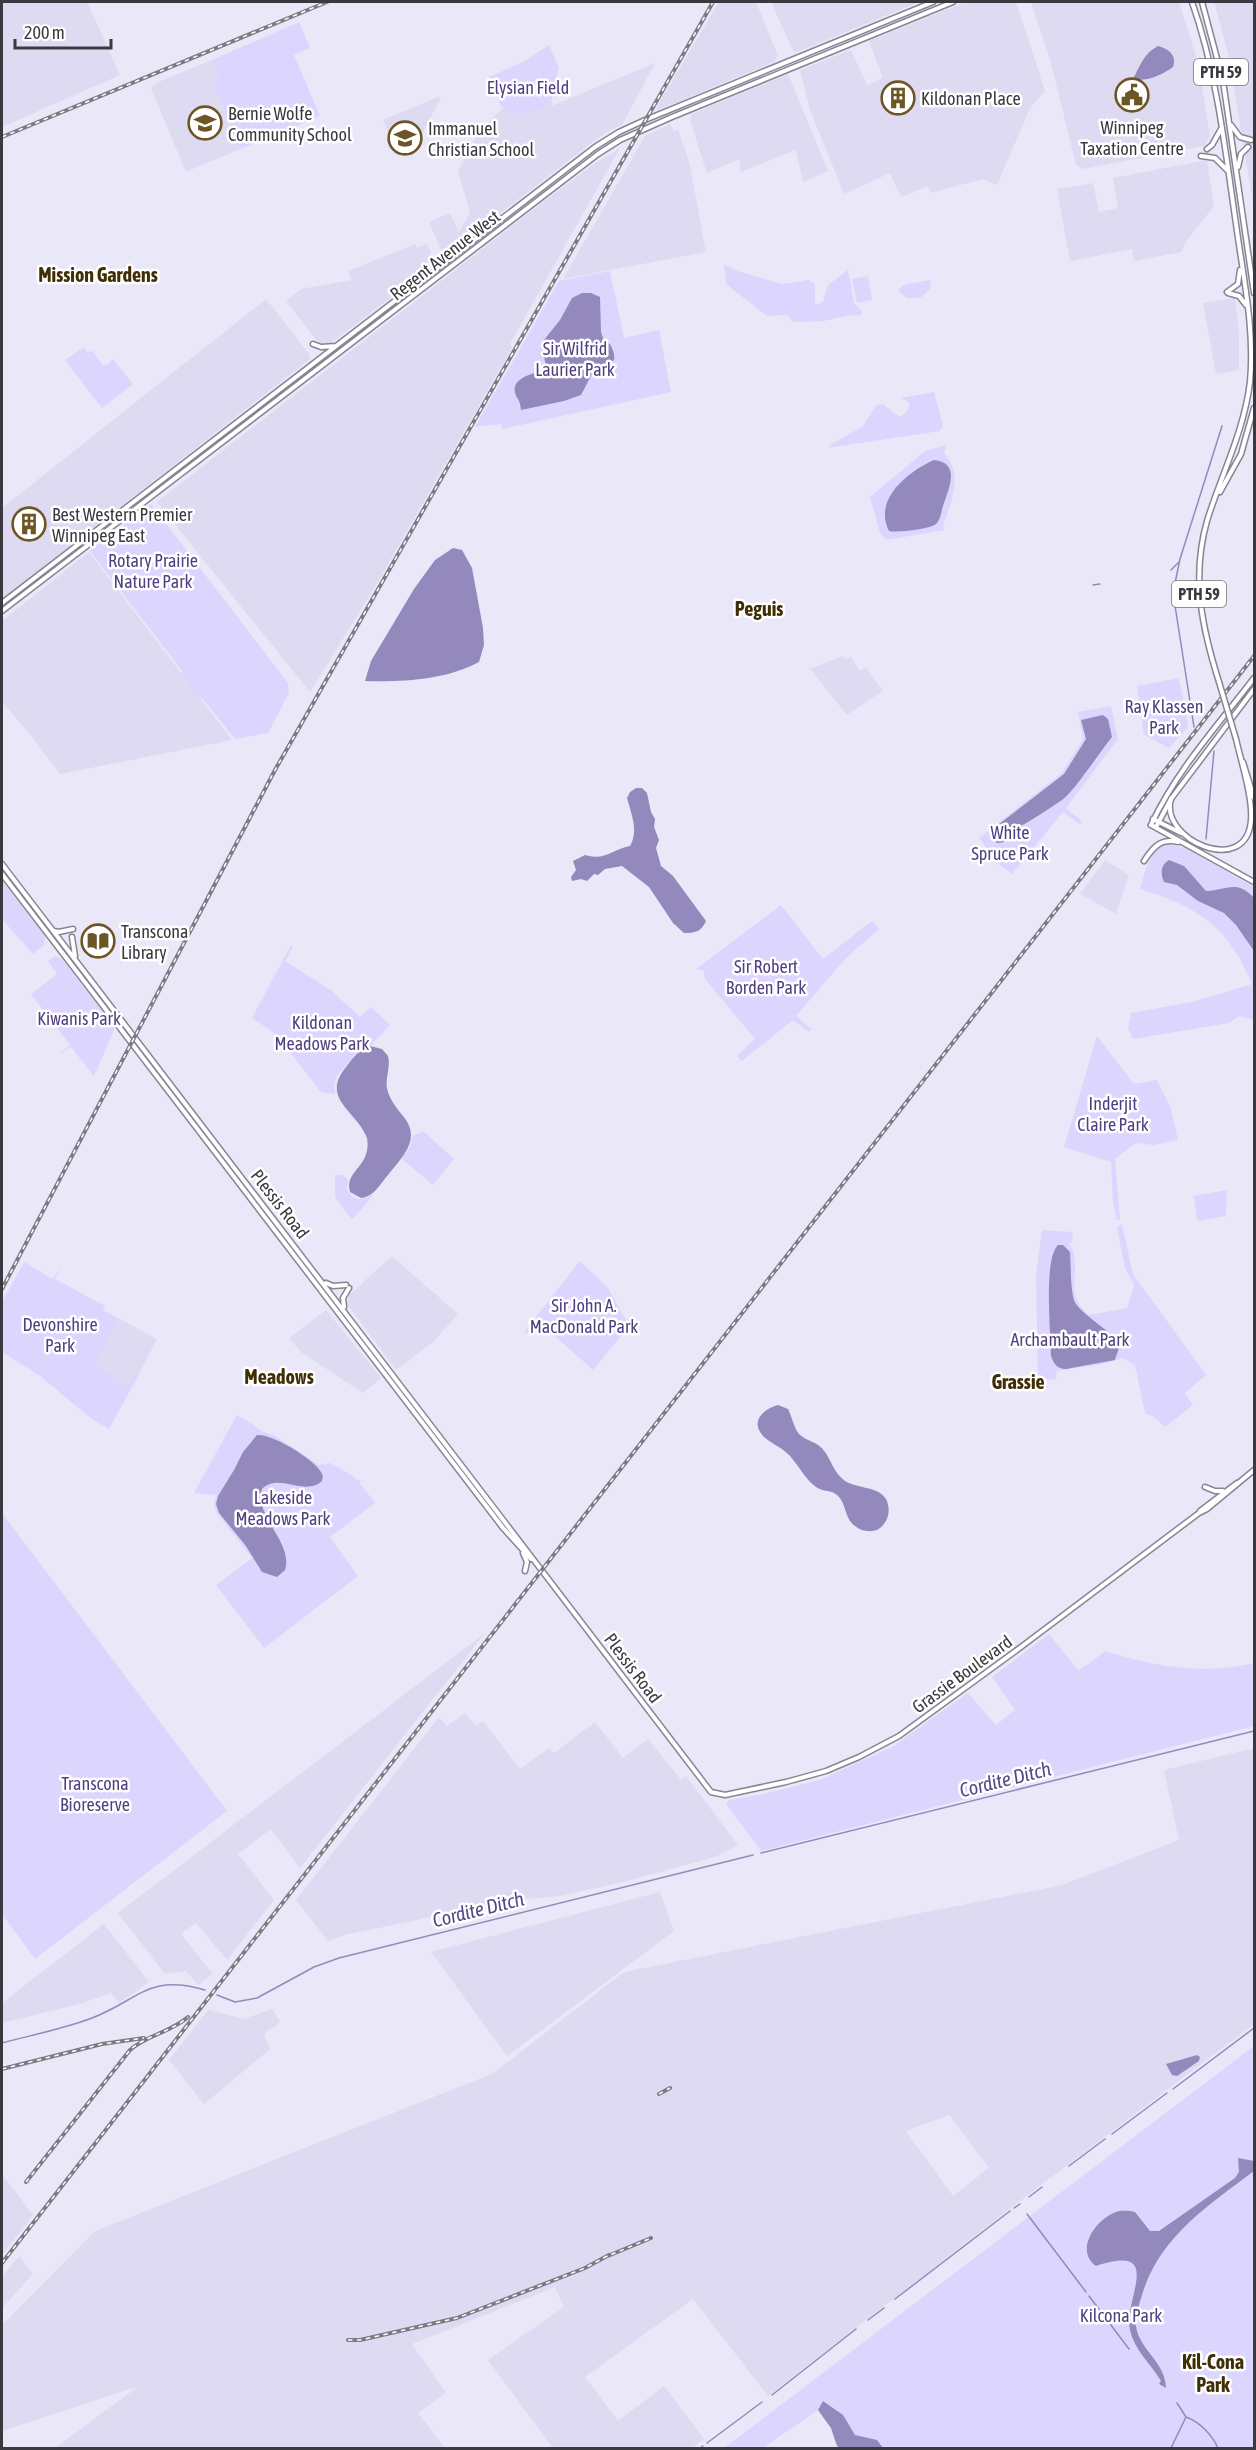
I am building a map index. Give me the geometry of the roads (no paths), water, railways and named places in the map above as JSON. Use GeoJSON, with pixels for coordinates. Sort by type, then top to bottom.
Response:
{"type":"FeatureCollection","features":[{"type":"Feature","properties":{"kind":"main road","name":"Regent Avenue West"},"geometry":{"type":"LineString","coordinates":[[2,603],[503,217],[619,132],[933,2]]}},
{"type":"Feature","properties":{"kind":"main road","name":"Regent Avenue West"},"geometry":{"type":"LineString","coordinates":[[2,611],[502,228],[621,140],[953,2]]}},
{"type":"Feature","properties":{"kind":"main road","name":"PTH 59"},"geometry":{"type":"LineString","coordinates":[[1192,2],[1208,56],[1221,128],[1248,311],[1251,349],[1246,407],[1201,548],[1198,591],[1203,629],[1254,798]]}},
{"type":"Feature","properties":{"kind":"main road","name":"PTH 59"},"geometry":{"type":"LineString","coordinates":[[1202,2],[1218,61],[1230,124],[1254,293]]}},
{"type":"Feature","properties":{"kind":"main road"},"geometry":{"type":"LineString","coordinates":[[903,22],[907,12]]}},
{"type":"Feature","properties":{"kind":"main road"},"geometry":{"type":"LineString","coordinates":[[892,26],[898,16]]}},
{"type":"Feature","properties":{"kind":"main road"},"geometry":{"type":"LineString","coordinates":[[864,38],[866,30]]}},
{"type":"Feature","properties":{"kind":"main road"},"geometry":{"type":"LineString","coordinates":[[846,38],[856,41]]}},
{"type":"Feature","properties":{"kind":"main road"},"geometry":{"type":"LineString","coordinates":[[839,41],[842,47]]}},
{"type":"Feature","properties":{"kind":"main road"},"geometry":{"type":"LineString","coordinates":[[1230,124],[1240,137],[1251,140]]}},
{"type":"Feature","properties":{"kind":"main road"},"geometry":{"type":"LineString","coordinates":[[1207,149],[1221,128]]}},
{"type":"Feature","properties":{"kind":"main road"},"geometry":{"type":"LineString","coordinates":[[1237,174],[1240,154],[1248,147]]}},
{"type":"Feature","properties":{"kind":"main road"},"geometry":{"type":"LineString","coordinates":[[1201,156],[1215,158],[1228,171]]}},
{"type":"Feature","properties":{"kind":"main road"},"geometry":{"type":"LineString","coordinates":[[567,169],[572,175]]}},
{"type":"Feature","properties":{"kind":"main road"},"geometry":{"type":"LineString","coordinates":[[502,228],[503,217]]}},
{"type":"Feature","properties":{"kind":"main road"},"geometry":{"type":"LineString","coordinates":[[1248,250],[1254,265]]}},
{"type":"Feature","properties":{"kind":"main road"},"geometry":{"type":"LineString","coordinates":[[1240,257],[1239,282],[1227,292],[1242,298],[1248,311]]}},
{"type":"Feature","properties":{"kind":"main road"},"geometry":{"type":"LineString","coordinates":[[313,344],[321,347],[337,346]]}},
{"type":"Feature","properties":{"kind":"main road","name":"PTH 59"},"geometry":{"type":"LineString","coordinates":[[1213,506],[1241,454],[1254,408]]}},
{"type":"Feature","properties":{"kind":"main road"},"geometry":{"type":"LineString","coordinates":[[1254,678],[1176,781],[1150,825],[1254,882]]}},
{"type":"Feature","properties":{"kind":"main road"},"geometry":{"type":"LineString","coordinates":[[1156,827],[1171,799],[1254,689]]}},
{"type":"Feature","properties":{"kind":"main road"},"geometry":{"type":"LineString","coordinates":[[1236,739],[1251,812],[1249,832]]}},
{"type":"Feature","properties":{"kind":"main road"},"geometry":{"type":"LineString","coordinates":[[1171,799],[1170,815],[1175,825],[1187,836]]}},
{"type":"Feature","properties":{"kind":"main road"},"geometry":{"type":"LineString","coordinates":[[1153,819],[1207,848],[1221,851],[1237,846],[1254,824]]}},
{"type":"Feature","properties":{"kind":"main road"},"geometry":{"type":"LineString","coordinates":[[1144,861],[1162,842],[1170,840],[1185,843]]}},
{"type":"Feature","properties":{"kind":"main road","name":"Plessis Road"},"geometry":{"type":"LineString","coordinates":[[2,864],[711,1792]]}},
{"type":"Feature","properties":{"kind":"main road","name":"Plessis Road"},"geometry":{"type":"LineString","coordinates":[[2,874],[523,1552],[534,1561]]}},
{"type":"Feature","properties":{"kind":"main road"},"geometry":{"type":"LineString","coordinates":[[54,930],[59,932],[74,929]]}},
{"type":"Feature","properties":{"kind":"main road"},"geometry":{"type":"LineString","coordinates":[[72,937],[76,960]]}},
{"type":"Feature","properties":{"kind":"main road"},"geometry":{"type":"LineString","coordinates":[[322,1281],[333,1286],[347,1286],[343,1298],[345,1311]]}},
{"type":"Feature","properties":{"kind":"main road","name":"Grassie Boulevard"},"geometry":{"type":"LineString","coordinates":[[1199,1513],[1216,1502],[1254,1470]]}},
{"type":"Feature","properties":{"kind":"main road","name":"Grassie Boulevard"},"geometry":{"type":"LineString","coordinates":[[711,1792],[725,1795],[812,1775],[859,1757],[899,1736],[1008,1658],[1199,1513],[1224,1491],[1238,1483]]}},
{"type":"Feature","properties":{"kind":"main road"},"geometry":{"type":"LineString","coordinates":[[1205,1487],[1215,1491],[1224,1491]]}},
{"type":"Feature","properties":{"kind":"main road"},"geometry":{"type":"LineString","coordinates":[[523,1552],[527,1562],[525,1571]]}},
{"type":"Feature","properties":{"kind":"waterway"},"geometry":{"type":"LineString","coordinates":[[1194,727],[1173,593],[1180,559],[1222,426]]}},
{"type":"Feature","properties":{"kind":"waterway"},"geometry":{"type":"LineString","coordinates":[[1171,570],[1179,562]]}},
{"type":"Feature","properties":{"kind":"waterway"},"geometry":{"type":"LineString","coordinates":[[1093,585],[1100,584]]}},
{"type":"Feature","properties":{"kind":"waterway"},"geometry":{"type":"LineString","coordinates":[[1206,839],[1214,751]]}},
{"type":"Feature","properties":{"kind":"waterway","name":"Cordite Ditch"},"geometry":{"type":"LineString","coordinates":[[761,1853],[1254,1731]]}},
{"type":"Feature","properties":{"kind":"waterway","name":"Cordite Ditch"},"geometry":{"type":"LineString","coordinates":[[217,1995],[235,2002],[257,1998],[314,1967],[339,1958],[753,1855]]}},
{"type":"Feature","properties":{"kind":"waterway","name":"Cordite Ditch"},"geometry":{"type":"LineString","coordinates":[[2,2043],[92,2018],[157,1987],[170,1985],[205,1990]]}},
{"type":"Feature","properties":{"kind":"waterway"},"geometry":{"type":"LineString","coordinates":[[1173,2089],[1254,2028]]}},
{"type":"Feature","properties":{"kind":"waterway"},"geometry":{"type":"LineString","coordinates":[[1112,2134],[1167,2093]]}},
{"type":"Feature","properties":{"kind":"waterway"},"geometry":{"type":"LineString","coordinates":[[1069,2166],[1105,2139]]}},
{"type":"Feature","properties":{"kind":"waterway"},"geometry":{"type":"LineString","coordinates":[[1029,2197],[1042,2187]]}},
{"type":"Feature","properties":{"kind":"waterway"},"geometry":{"type":"LineString","coordinates":[[1014,2208],[1020,2204]]}},
{"type":"Feature","properties":{"kind":"waterway"},"geometry":{"type":"LineString","coordinates":[[895,2299],[1010,2211]]}},
{"type":"Feature","properties":{"kind":"waterway"},"geometry":{"type":"LineString","coordinates":[[1027,2214],[1086,2292]]}},
{"type":"Feature","properties":{"kind":"waterway"},"geometry":{"type":"LineString","coordinates":[[1089,2296],[1129,2349]]}},
{"type":"Feature","properties":{"kind":"waterway"},"geometry":{"type":"LineString","coordinates":[[868,2320],[884,2308]]}},
{"type":"Feature","properties":{"kind":"waterway"},"geometry":{"type":"LineString","coordinates":[[772,2395],[856,2329]]}},
{"type":"Feature","properties":{"kind":"waterway"},"geometry":{"type":"LineString","coordinates":[[707,2443],[762,2402]]}},
{"type":"Feature","properties":{"kind":"waterway"},"geometry":{"type":"LineString","coordinates":[[1171,2448],[1186,2417],[1177,2403]]}},
{"type":"Feature","properties":{"kind":"waterway"},"geometry":{"type":"LineString","coordinates":[[1186,2417],[1205,2430],[1218,2448]]}},
{"type":"Feature","properties":{"kind":"railway"},"geometry":{"type":"LineString","coordinates":[[2,137],[327,2]]}},
{"type":"Feature","properties":{"kind":"railway"},"geometry":{"type":"LineString","coordinates":[[2,1289],[275,770],[713,2]]}},
{"type":"Feature","properties":{"kind":"railway"},"geometry":{"type":"LineString","coordinates":[[2,2263],[1254,656]]}},
{"type":"Feature","properties":{"kind":"railway"},"geometry":{"type":"LineString","coordinates":[[26,2182],[130,2050],[188,2017]]}},
{"type":"Feature","properties":{"kind":"railway"},"geometry":{"type":"LineString","coordinates":[[2,2069],[102,2044],[144,2038]]}},
{"type":"Feature","properties":{"kind":"railway"},"geometry":{"type":"LineString","coordinates":[[659,2094],[670,2088]]}},
{"type":"Feature","properties":{"kind":"railway"},"geometry":{"type":"LineString","coordinates":[[603,2258],[651,2238]]}},
{"type":"Feature","properties":{"kind":"railway"},"geometry":{"type":"LineString","coordinates":[[348,2340],[360,2340],[457,2318],[585,2268],[609,2255]]}},
{"type":"Feature","properties":{"kind":"place","name":"Winnipeg Taxation Centre"},"geometry":{"type":"Point","coordinates":[1132,95]}},
{"type":"Feature","properties":{"kind":"place","name":"Kildonan Place"},"geometry":{"type":"Point","coordinates":[898,98]}},
{"type":"Feature","properties":{"kind":"place","name":"Bernie Wolfe Community School"},"geometry":{"type":"Point","coordinates":[205,123]}},
{"type":"Feature","properties":{"kind":"place","name":"Immanuel Christian School"},"geometry":{"type":"Point","coordinates":[405,138]}},
{"type":"Feature","properties":{"kind":"place","name":"Best Western Premier Winnipeg East"},"geometry":{"type":"Point","coordinates":[29,524]}},
{"type":"Feature","properties":{"kind":"place","name":"Transcona Library"},"geometry":{"type":"Point","coordinates":[98,941]}},
{"type":"Feature","properties":{"kind":"district","name":"Mission Gardens"},"geometry":{"type":"Point","coordinates":[98,274]}},
{"type":"Feature","properties":{"kind":"district","name":"Peguis"},"geometry":{"type":"Point","coordinates":[759,608]}},
{"type":"Feature","properties":{"kind":"district","name":"Meadows"},"geometry":{"type":"Point","coordinates":[279,1376]}},
{"type":"Feature","properties":{"kind":"district","name":"Grassie"},"geometry":{"type":"Point","coordinates":[1018,1381]}},
{"type":"Feature","properties":{"kind":"district","name":"Kil-Cona Park"},"geometry":{"type":"Point","coordinates":[1213,2372]}},
{"type":"Feature","properties":{"kind":"park label","name":"Elysian Field"},"geometry":{"type":"Point","coordinates":[528,87]}},
{"type":"Feature","properties":{"kind":"park label","name":"Sir Wilfrid Laurier Park"},"geometry":{"type":"Point","coordinates":[575,358]}},
{"type":"Feature","properties":{"kind":"park label","name":"Rotary Prairie Nature Park"},"geometry":{"type":"Point","coordinates":[153,570]}},
{"type":"Feature","properties":{"kind":"park label","name":"Ray Klassen Park"},"geometry":{"type":"Point","coordinates":[1164,716]}},
{"type":"Feature","properties":{"kind":"park label","name":"White Spruce Park"},"geometry":{"type":"Point","coordinates":[1010,842]}},
{"type":"Feature","properties":{"kind":"park label","name":"Sir Robert Borden Park"},"geometry":{"type":"Point","coordinates":[766,976]}},
{"type":"Feature","properties":{"kind":"park label","name":"Kiwanis Park"},"geometry":{"type":"Point","coordinates":[79,1018]}},
{"type":"Feature","properties":{"kind":"park label","name":"Kildonan Meadows Park"},"geometry":{"type":"Point","coordinates":[322,1032]}},
{"type":"Feature","properties":{"kind":"park label","name":"Inderjit Claire Park"},"geometry":{"type":"Point","coordinates":[1113,1113]}},
{"type":"Feature","properties":{"kind":"park label","name":"Sir John A. MacDonald Park"},"geometry":{"type":"Point","coordinates":[584,1315]}},
{"type":"Feature","properties":{"kind":"park label","name":"Devonshire Park"},"geometry":{"type":"Point","coordinates":[60,1334]}},
{"type":"Feature","properties":{"kind":"park label","name":"Archambault Park"},"geometry":{"type":"Point","coordinates":[1070,1339]}},
{"type":"Feature","properties":{"kind":"park label","name":"Lakeside Meadows Park"},"geometry":{"type":"Point","coordinates":[283,1507]}},
{"type":"Feature","properties":{"kind":"park label","name":"Transcona Bioreserve"},"geometry":{"type":"Point","coordinates":[95,1793]}},
{"type":"Feature","properties":{"kind":"park label","name":"Kilcona Park"},"geometry":{"type":"Point","coordinates":[1121,2315]}}]}
